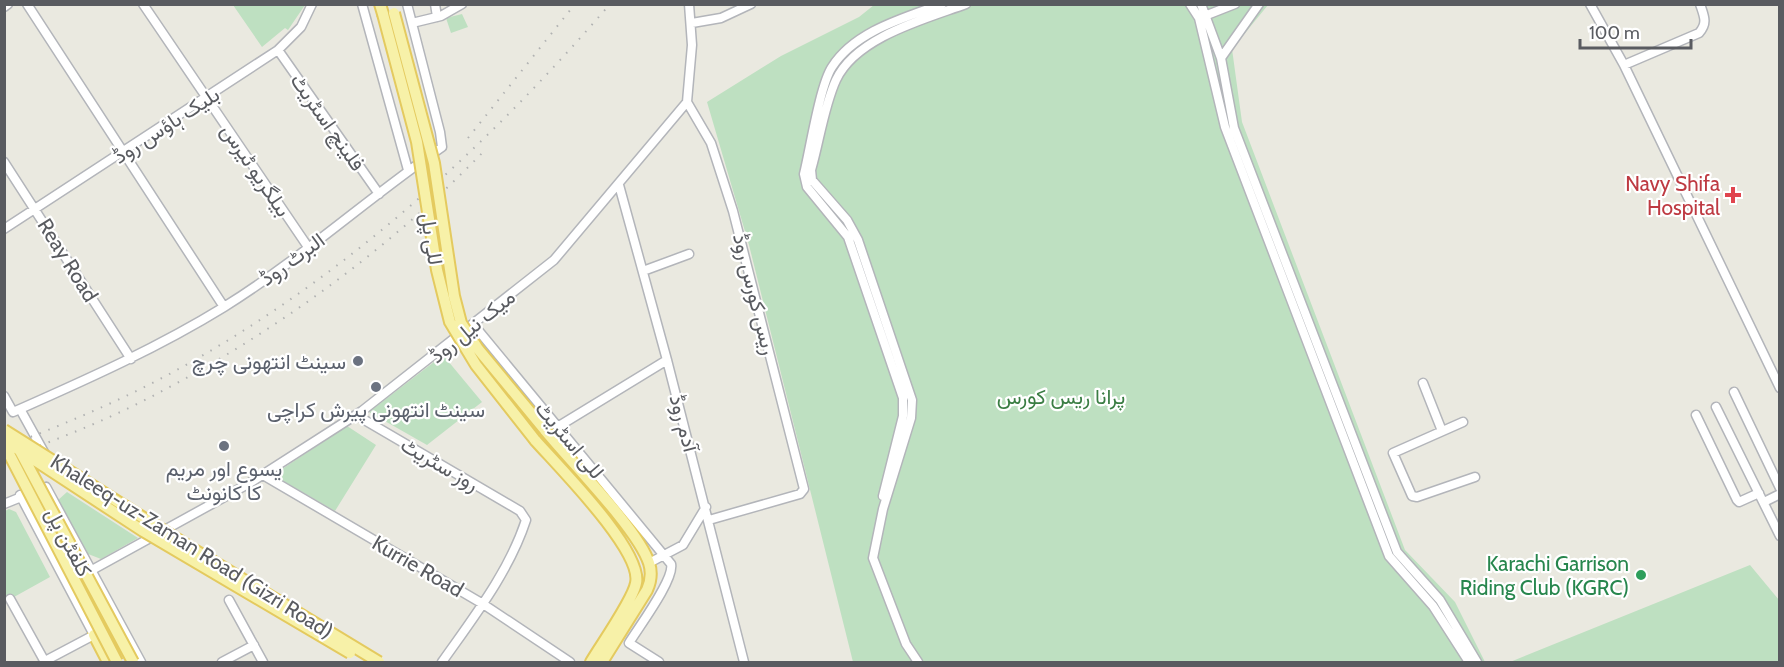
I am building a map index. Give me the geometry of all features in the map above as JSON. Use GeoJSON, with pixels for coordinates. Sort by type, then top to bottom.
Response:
{"type":"FeatureCollection","features":[{"type":"Feature","properties":{"kind":"main road","name":"للی پل"},"geometry":{"type":"LineString","coordinates":[[387,9],[434,163],[454,296],[461,323],[478,349],[633,534],[649,564]]}},
{"type":"Feature","properties":{"kind":"main road","name":"للی پل"},"geometry":{"type":"LineString","coordinates":[[387,9],[417,142],[436,270],[450,322],[476,364],[535,440],[618,537],[636,569],[635,588],[591,663]]}},
{"type":"Feature","properties":{"kind":"main road","name":"کلفٹن پل"},"geometry":{"type":"LineString","coordinates":[[4,422],[133,663]]}},
{"type":"Feature","properties":{"kind":"main road","name":"Khaleeq-uz-Zaman Road (Gizri Road)"},"geometry":{"type":"LineString","coordinates":[[4,430],[196,552],[379,663]]}},
{"type":"Feature","properties":{"kind":"main road","name":"کلفٹن پل"},"geometry":{"type":"LineString","coordinates":[[4,442],[117,663]]}},
{"type":"Feature","properties":{"kind":"main road","name":"Khaleeq-uz-Zaman Road (Gizri Road)"},"geometry":{"type":"LineString","coordinates":[[4,442],[143,531],[365,663]]}},
{"type":"Feature","properties":{"kind":"main road"},"geometry":{"type":"LineString","coordinates":[[602,663],[648,590],[651,580],[649,564]]}},
{"type":"Feature","properties":{"kind":"main road"},"geometry":{"type":"LineString","coordinates":[[94,635],[108,663]]}},
{"type":"Feature","properties":{"kind":"street"},"geometry":{"type":"LineString","coordinates":[[4,7],[8,4]]}},
{"type":"Feature","properties":{"kind":"street"},"geometry":{"type":"LineString","coordinates":[[27,4],[224,307]]}},
{"type":"Feature","properties":{"kind":"street","name":"بیلگریو ٹیرس"},"geometry":{"type":"LineString","coordinates":[[142,4],[308,247]]}},
{"type":"Feature","properties":{"kind":"street","name":"بلیک ہاؤس روڈ"},"geometry":{"type":"LineString","coordinates":[[4,229],[124,153],[278,50],[301,27],[312,4]]}},
{"type":"Feature","properties":{"kind":"street"},"geometry":{"type":"LineString","coordinates":[[363,4],[408,170]]}},
{"type":"Feature","properties":{"kind":"street"},"geometry":{"type":"LineString","coordinates":[[407,4],[412,23],[437,17],[462,4]]}},
{"type":"Feature","properties":{"kind":"street"},"geometry":{"type":"LineString","coordinates":[[435,4],[437,17]]}},
{"type":"Feature","properties":{"kind":"street"},"geometry":{"type":"LineString","coordinates":[[687,102],[692,23],[689,4]]}},
{"type":"Feature","properties":{"kind":"street"},"geometry":{"type":"LineString","coordinates":[[692,23],[721,18],[751,4]]}},
{"type":"Feature","properties":{"kind":"street"},"geometry":{"type":"LineString","coordinates":[[883,509],[883,493],[903,416],[903,398],[848,237],[807,187],[804,174],[832,67],[852,47],[885,25],[942,4]]}},
{"type":"Feature","properties":{"kind":"street"},"geometry":{"type":"LineString","coordinates":[[918,663],[906,644],[873,558],[883,509],[911,418],[912,400],[858,240],[847,220],[812,180],[811,170],[836,80],[850,61],[876,41],[906,25],[966,4]]}},
{"type":"Feature","properties":{"kind":"street"},"geometry":{"type":"LineString","coordinates":[[1190,4],[1203,17],[1221,58],[1234,128],[1397,552],[1440,600],[1477,663]]}},
{"type":"Feature","properties":{"kind":"street"},"geometry":{"type":"LineString","coordinates":[[1201,4],[1225,127],[1389,556],[1433,606],[1469,663]]}},
{"type":"Feature","properties":{"kind":"street"},"geometry":{"type":"LineString","coordinates":[[1203,17],[1235,4]]}},
{"type":"Feature","properties":{"kind":"street"},"geometry":{"type":"LineString","coordinates":[[1221,58],[1259,4]]}},
{"type":"Feature","properties":{"kind":"street"},"geometry":{"type":"LineString","coordinates":[[1590,4],[1624,64],[1779,388]]}},
{"type":"Feature","properties":{"kind":"street"},"geometry":{"type":"LineString","coordinates":[[1624,64],[1699,33],[1704,28],[1706,19],[1700,4]]}},
{"type":"Feature","properties":{"kind":"street","name":"البرٹ روڈ"},"geometry":{"type":"LineString","coordinates":[[17,410],[131,359],[224,307],[441,147],[442,143],[412,23]]}},
{"type":"Feature","properties":{"kind":"street","name":"فلینچ اسٹریٹ"},"geometry":{"type":"LineString","coordinates":[[278,50],[379,194]]}},
{"type":"Feature","properties":{"kind":"street","name":"میک نیل روڈ"},"geometry":{"type":"LineString","coordinates":[[92,570],[263,475],[356,415],[473,324],[554,260],[687,102]]}},
{"type":"Feature","properties":{"kind":"street","name":"ریس کورس روڈ"},"geometry":{"type":"LineString","coordinates":[[687,102],[711,143],[733,211],[803,492],[709,520]]}},
{"type":"Feature","properties":{"kind":"street","name":"Reay Road"},"geometry":{"type":"LineString","coordinates":[[4,162],[131,359]]}},
{"type":"Feature","properties":{"kind":"street","name":"آدم روڈ"},"geometry":{"type":"LineString","coordinates":[[619,185],[709,520],[744,663]]}},
{"type":"Feature","properties":{"kind":"street"},"geometry":{"type":"LineString","coordinates":[[643,271],[689,254]]}},
{"type":"Feature","properties":{"kind":"street","name":"للی اسٹریٹ"},"geometry":{"type":"LineString","coordinates":[[473,324],[666,556]]}},
{"type":"Feature","properties":{"kind":"street"},"geometry":{"type":"LineString","coordinates":[[559,426],[667,360]]}},
{"type":"Feature","properties":{"kind":"street"},"geometry":{"type":"LineString","coordinates":[[1423,383],[1442,431]]}},
{"type":"Feature","properties":{"kind":"street"},"geometry":{"type":"LineString","coordinates":[[1734,392],[1779,488]]}},
{"type":"Feature","properties":{"kind":"street"},"geometry":{"type":"LineString","coordinates":[[4,396],[17,410],[58,480],[4,504]]}},
{"type":"Feature","properties":{"kind":"street"},"geometry":{"type":"LineString","coordinates":[[1716,407],[1779,536]]}},
{"type":"Feature","properties":{"kind":"street","name":"روز سٹریٹ"},"geometry":{"type":"LineString","coordinates":[[356,415],[523,514],[525,520],[520,537],[483,604]]}},
{"type":"Feature","properties":{"kind":"street"},"geometry":{"type":"LineString","coordinates":[[1696,415],[1737,500],[1740,502],[1759,493]]}},
{"type":"Feature","properties":{"kind":"street"},"geometry":{"type":"LineString","coordinates":[[1463,422],[1393,453],[1412,496],[1417,498],[1475,477]]}},
{"type":"Feature","properties":{"kind":"street","name":"Kurrie Road"},"geometry":{"type":"LineString","coordinates":[[263,475],[483,604],[570,663]]}},
{"type":"Feature","properties":{"kind":"street"},"geometry":{"type":"LineString","coordinates":[[46,487],[141,663]]}},
{"type":"Feature","properties":{"kind":"street"},"geometry":{"type":"LineString","coordinates":[[1764,502],[1779,494]]}},
{"type":"Feature","properties":{"kind":"street"},"geometry":{"type":"LineString","coordinates":[[10,599],[44,662],[94,635],[20,495]]}},
{"type":"Feature","properties":{"kind":"street"},"geometry":{"type":"LineString","coordinates":[[649,564],[677,551],[692,534],[705,507]]}},
{"type":"Feature","properties":{"kind":"street"},"geometry":{"type":"LineString","coordinates":[[692,534],[712,536]]}},
{"type":"Feature","properties":{"kind":"street"},"geometry":{"type":"LineString","coordinates":[[659,663],[629,643],[670,574],[672,568],[666,556]]}},
{"type":"Feature","properties":{"kind":"street"},"geometry":{"type":"LineString","coordinates":[[229,600],[263,663]]}},
{"type":"Feature","properties":{"kind":"street"},"geometry":{"type":"LineString","coordinates":[[442,663],[483,604]]}},
{"type":"Feature","properties":{"kind":"street"},"geometry":{"type":"LineString","coordinates":[[222,663],[254,645]]}},
{"type":"Feature","properties":{"kind":"green space"},"geometry":{"type":"Polygon","coordinates":[[[233,5],[305,5],[288,30],[285,28],[262,47],[233,5]]]}},
{"type":"Feature","properties":{"kind":"green space","name":"پرانا ریس کورس"},"geometry":{"type":"Polygon","coordinates":[[[874,5],[1268,5],[1232,49],[1242,122],[1405,550],[1455,602],[1485,662],[853,662],[749,245],[707,102],[781,56],[859,17],[874,5]]]}},
{"type":"Feature","properties":{"kind":"green space"},"geometry":{"type":"Polygon","coordinates":[[[462,14],[468,27],[451,33],[446,18],[462,14]]]}},
{"type":"Feature","properties":{"kind":"green space"},"geometry":{"type":"Polygon","coordinates":[[[443,355],[482,402],[427,445],[369,412],[443,355]]]}},
{"type":"Feature","properties":{"kind":"green space"},"geometry":{"type":"Polygon","coordinates":[[[347,426],[376,445],[335,511],[273,475],[347,426]]]}},
{"type":"Feature","properties":{"kind":"green space"},"geometry":{"type":"Polygon","coordinates":[[[67,492],[138,538],[101,559],[83,552],[57,501],[67,492]]]}},
{"type":"Feature","properties":{"kind":"green space"},"geometry":{"type":"Polygon","coordinates":[[[9,509],[16,512],[50,577],[5,602],[5,511],[9,509]]]}},
{"type":"Feature","properties":{"kind":"green space"},"geometry":{"type":"Polygon","coordinates":[[[1750,565],[1779,600],[1779,662],[1510,662],[1750,565]]]}},
{"type":"Feature","properties":{"kind":"railway"},"geometry":{"type":"LineString","coordinates":[[468,138],[575,4]]}},
{"type":"Feature","properties":{"kind":"railway"},"geometry":{"type":"LineString","coordinates":[[4,447],[91,412],[175,371],[237,335],[354,253],[462,160],[513,110],[610,4]]}},
{"type":"Feature","properties":{"kind":"railway"},"geometry":{"type":"LineString","coordinates":[[4,459],[89,426],[139,403],[233,351],[323,291],[366,258],[448,187],[486,149]]}},
{"type":"Feature","properties":{"kind":"place","name":"Navy Shifa Hospital"},"geometry":{"type":"Point","coordinates":[1733,195]}},
{"type":"Feature","properties":{"kind":"place","name":"سینٹ انتھونی چرچ"},"geometry":{"type":"Point","coordinates":[358,361]}},
{"type":"Feature","properties":{"kind":"place","name":"سینٹ انتھونی پیرش کراچی"},"geometry":{"type":"Point","coordinates":[376,387]}},
{"type":"Feature","properties":{"kind":"place","name":"یسوع اور مریم کا کانونٹ"},"geometry":{"type":"Point","coordinates":[224,446]}},
{"type":"Feature","properties":{"kind":"place","name":"Karachi Garrison Riding Club (KGRC)"},"geometry":{"type":"Point","coordinates":[1641,575]}}]}
